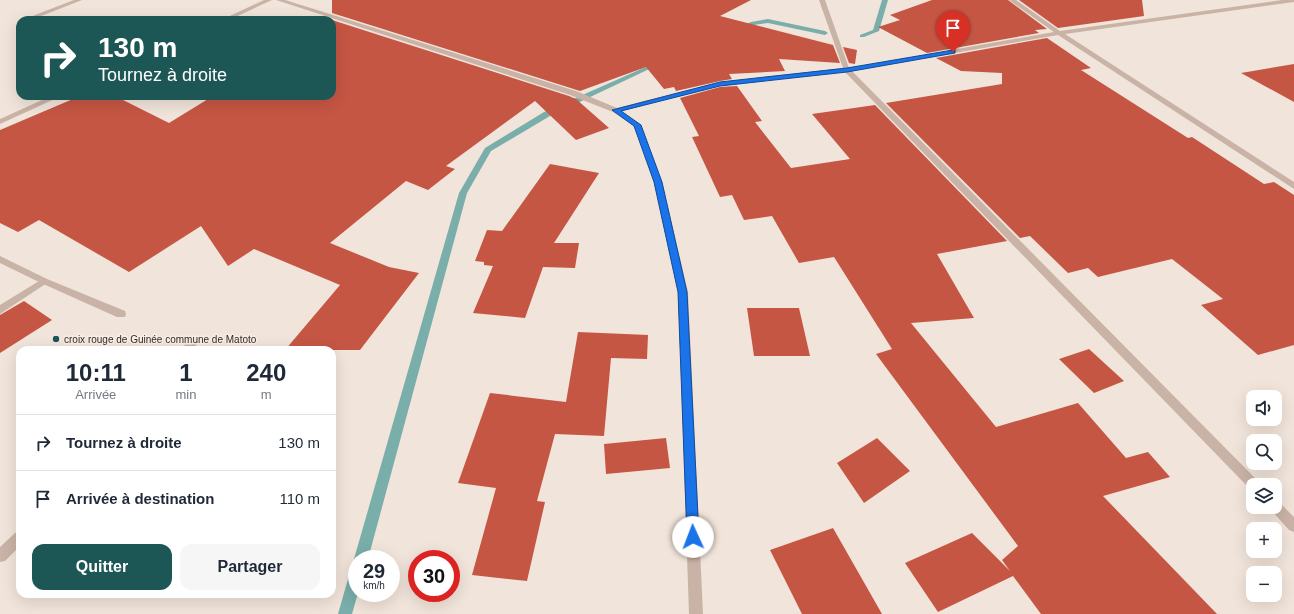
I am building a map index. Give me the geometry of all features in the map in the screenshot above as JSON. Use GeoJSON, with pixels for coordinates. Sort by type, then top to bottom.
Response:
{"type":"FeatureCollection","features":[{"type":"Feature","properties":{"kind":"street"},"geometry":{"type":"LineString","coordinates":[[36,16],[79,0]]}},
{"type":"Feature","properties":{"kind":"street"},"geometry":{"type":"LineString","coordinates":[[233,16],[269,0]]}},
{"type":"Feature","properties":{"kind":"street"},"geometry":{"type":"LineString","coordinates":[[279,0],[330,16]]}},
{"type":"Feature","properties":{"kind":"street"},"geometry":{"type":"LineString","coordinates":[[822,0],[847,70],[1247,478]]}},
{"type":"Feature","properties":{"kind":"street"},"geometry":{"type":"LineString","coordinates":[[1012,0],[1059,33],[1294,186]]}},
{"type":"Feature","properties":{"kind":"street"},"geometry":{"type":"LineString","coordinates":[[616,110],[720,84],[847,70],[1059,33],[1294,0]]}},
{"type":"Feature","properties":{"kind":"street"},"geometry":{"type":"LineString","coordinates":[[336,18],[573,93],[616,110],[637,125],[658,182],[683,292],[696,614]]}},
{"type":"Feature","properties":{"kind":"street"},"geometry":{"type":"LineString","coordinates":[[0,122],[48,100]]}},
{"type":"Feature","properties":{"kind":"street"},"geometry":{"type":"LineString","coordinates":[[0,259],[44,281],[122,314]]}},
{"type":"Feature","properties":{"kind":"street"},"geometry":{"type":"LineString","coordinates":[[0,310],[44,281]]}},
{"type":"Feature","properties":{"kind":"street"},"geometry":{"type":"LineString","coordinates":[[189,346],[195,341]]}},
{"type":"Feature","properties":{"kind":"street"},"geometry":{"type":"LineString","coordinates":[[1282,513],[1294,526]]}},
{"type":"Feature","properties":{"kind":"street"},"geometry":{"type":"LineString","coordinates":[[0,556],[16,541]]}},
{"type":"Feature","properties":{"kind":"building"},"geometry":{"type":"Polygon","coordinates":[[[332,0],[751,0],[720,16],[833,45],[840,63],[779,59],[785,71],[729,74],[732,79],[676,91],[674,87],[664,89],[646,67],[580,91],[332,13],[332,0]]]}},
{"type":"Feature","properties":{"kind":"building"},"geometry":{"type":"Polygon","coordinates":[[[932,0],[1008,0],[1047,29],[1035,30],[1039,33],[927,53],[878,27],[900,20],[890,15],[932,0]]]}},
{"type":"Feature","properties":{"kind":"building"},"geometry":{"type":"Polygon","coordinates":[[[1019,0],[1142,0],[1144,16],[1058,28],[1019,0]]]}},
{"type":"Feature","properties":{"kind":"building"},"geometry":{"type":"Polygon","coordinates":[[[336,21],[569,96],[576,99],[609,128],[576,140],[535,101],[446,166],[455,169],[428,190],[406,181],[330,243],[389,267],[419,273],[360,350],[336,350],[336,346],[288,346],[340,285],[254,249],[228,266],[201,226],[129,272],[39,220],[18,232],[0,223],[0,130],[71,100],[123,100],[169,123],[206,100],[336,100],[336,21]]]}},
{"type":"Feature","properties":{"kind":"building"},"geometry":{"type":"Polygon","coordinates":[[[1047,38],[1091,68],[1081,70],[1188,138],[1192,137],[1264,184],[1274,182],[1294,195],[1294,345],[1258,355],[1201,305],[1223,299],[1172,259],[1098,277],[1088,268],[1068,273],[1030,236],[1020,238],[886,103],[1002,84],[1002,73],[961,71],[936,58],[1047,38]]]}},
{"type":"Feature","properties":{"kind":"building"},"geometry":{"type":"Polygon","coordinates":[[[843,47],[857,50],[855,64],[849,63],[843,47]]]}},
{"type":"Feature","properties":{"kind":"building"},"geometry":{"type":"Polygon","coordinates":[[[1294,64],[1294,102],[1241,73],[1294,64]]]}},
{"type":"Feature","properties":{"kind":"building"},"geometry":{"type":"Polygon","coordinates":[[[737,86],[762,121],[755,122],[791,168],[850,159],[812,114],[875,105],[1007,241],[937,254],[974,318],[911,323],[996,427],[1078,403],[1126,458],[1148,452],[1170,477],[1103,496],[1217,614],[1041,614],[1013,576],[938,612],[905,563],[972,533],[1010,571],[1002,560],[1018,546],[876,354],[892,349],[834,257],[799,263],[772,216],[744,220],[732,195],[720,197],[692,137],[699,136],[680,98],[720,87],[737,86]]]}},
{"type":"Feature","properties":{"kind":"building"},"geometry":{"type":"Polygon","coordinates":[[[550,164],[599,173],[554,243],[579,243],[575,268],[543,267],[525,318],[473,313],[493,266],[484,265],[484,262],[475,261],[487,230],[502,231],[550,164]]]}},
{"type":"Feature","properties":{"kind":"building"},"geometry":{"type":"Polygon","coordinates":[[[24,301],[52,320],[0,353],[0,315],[24,301]]]}},
{"type":"Feature","properties":{"kind":"building"},"geometry":{"type":"Polygon","coordinates":[[[747,308],[799,308],[810,356],[754,356],[747,308]]]}},
{"type":"Feature","properties":{"kind":"building"},"geometry":{"type":"Polygon","coordinates":[[[578,332],[648,335],[647,359],[611,358],[604,436],[555,434],[537,501],[545,502],[527,581],[472,575],[496,488],[458,483],[490,393],[566,402],[578,332]]]}},
{"type":"Feature","properties":{"kind":"building"},"geometry":{"type":"Polygon","coordinates":[[[1089,349],[1124,381],[1094,393],[1059,359],[1089,349]]]}},
{"type":"Feature","properties":{"kind":"building"},"geometry":{"type":"Polygon","coordinates":[[[666,438],[670,468],[606,474],[604,444],[666,438]]]}},
{"type":"Feature","properties":{"kind":"building"},"geometry":{"type":"Polygon","coordinates":[[[877,438],[910,471],[864,503],[837,463],[877,438]]]}},
{"type":"Feature","properties":{"kind":"building"},"geometry":{"type":"Polygon","coordinates":[[[833,528],[882,614],[802,614],[770,550],[833,528]]]}},
{"type":"Feature","properties":{"kind":"waterway"},"geometry":{"type":"LineString","coordinates":[[862,36],[876,31],[885,0]]}},
{"type":"Feature","properties":{"kind":"waterway"},"geometry":{"type":"LineString","coordinates":[[738,29],[753,23],[768,21],[825,33]]}},
{"type":"Feature","properties":{"kind":"waterway"},"geometry":{"type":"LineString","coordinates":[[364,550],[463,193],[488,150],[547,114],[659,63]]}},
{"type":"Feature","properties":{"kind":"waterway"},"geometry":{"type":"LineString","coordinates":[[345,614],[348,602]]}},
{"type":"Feature","properties":{"kind":"place","name":"croix rouge de Guinée commune de Matoto"},"geometry":{"type":"Point","coordinates":[56,339]}},
{"type":"Feature","properties":{"kind":"route"},"geometry":{"type":"LineString","coordinates":[[693,537],[683,292],[658,182],[637,125],[616,110],[720,84],[847,70],[953,52]]}}]}
